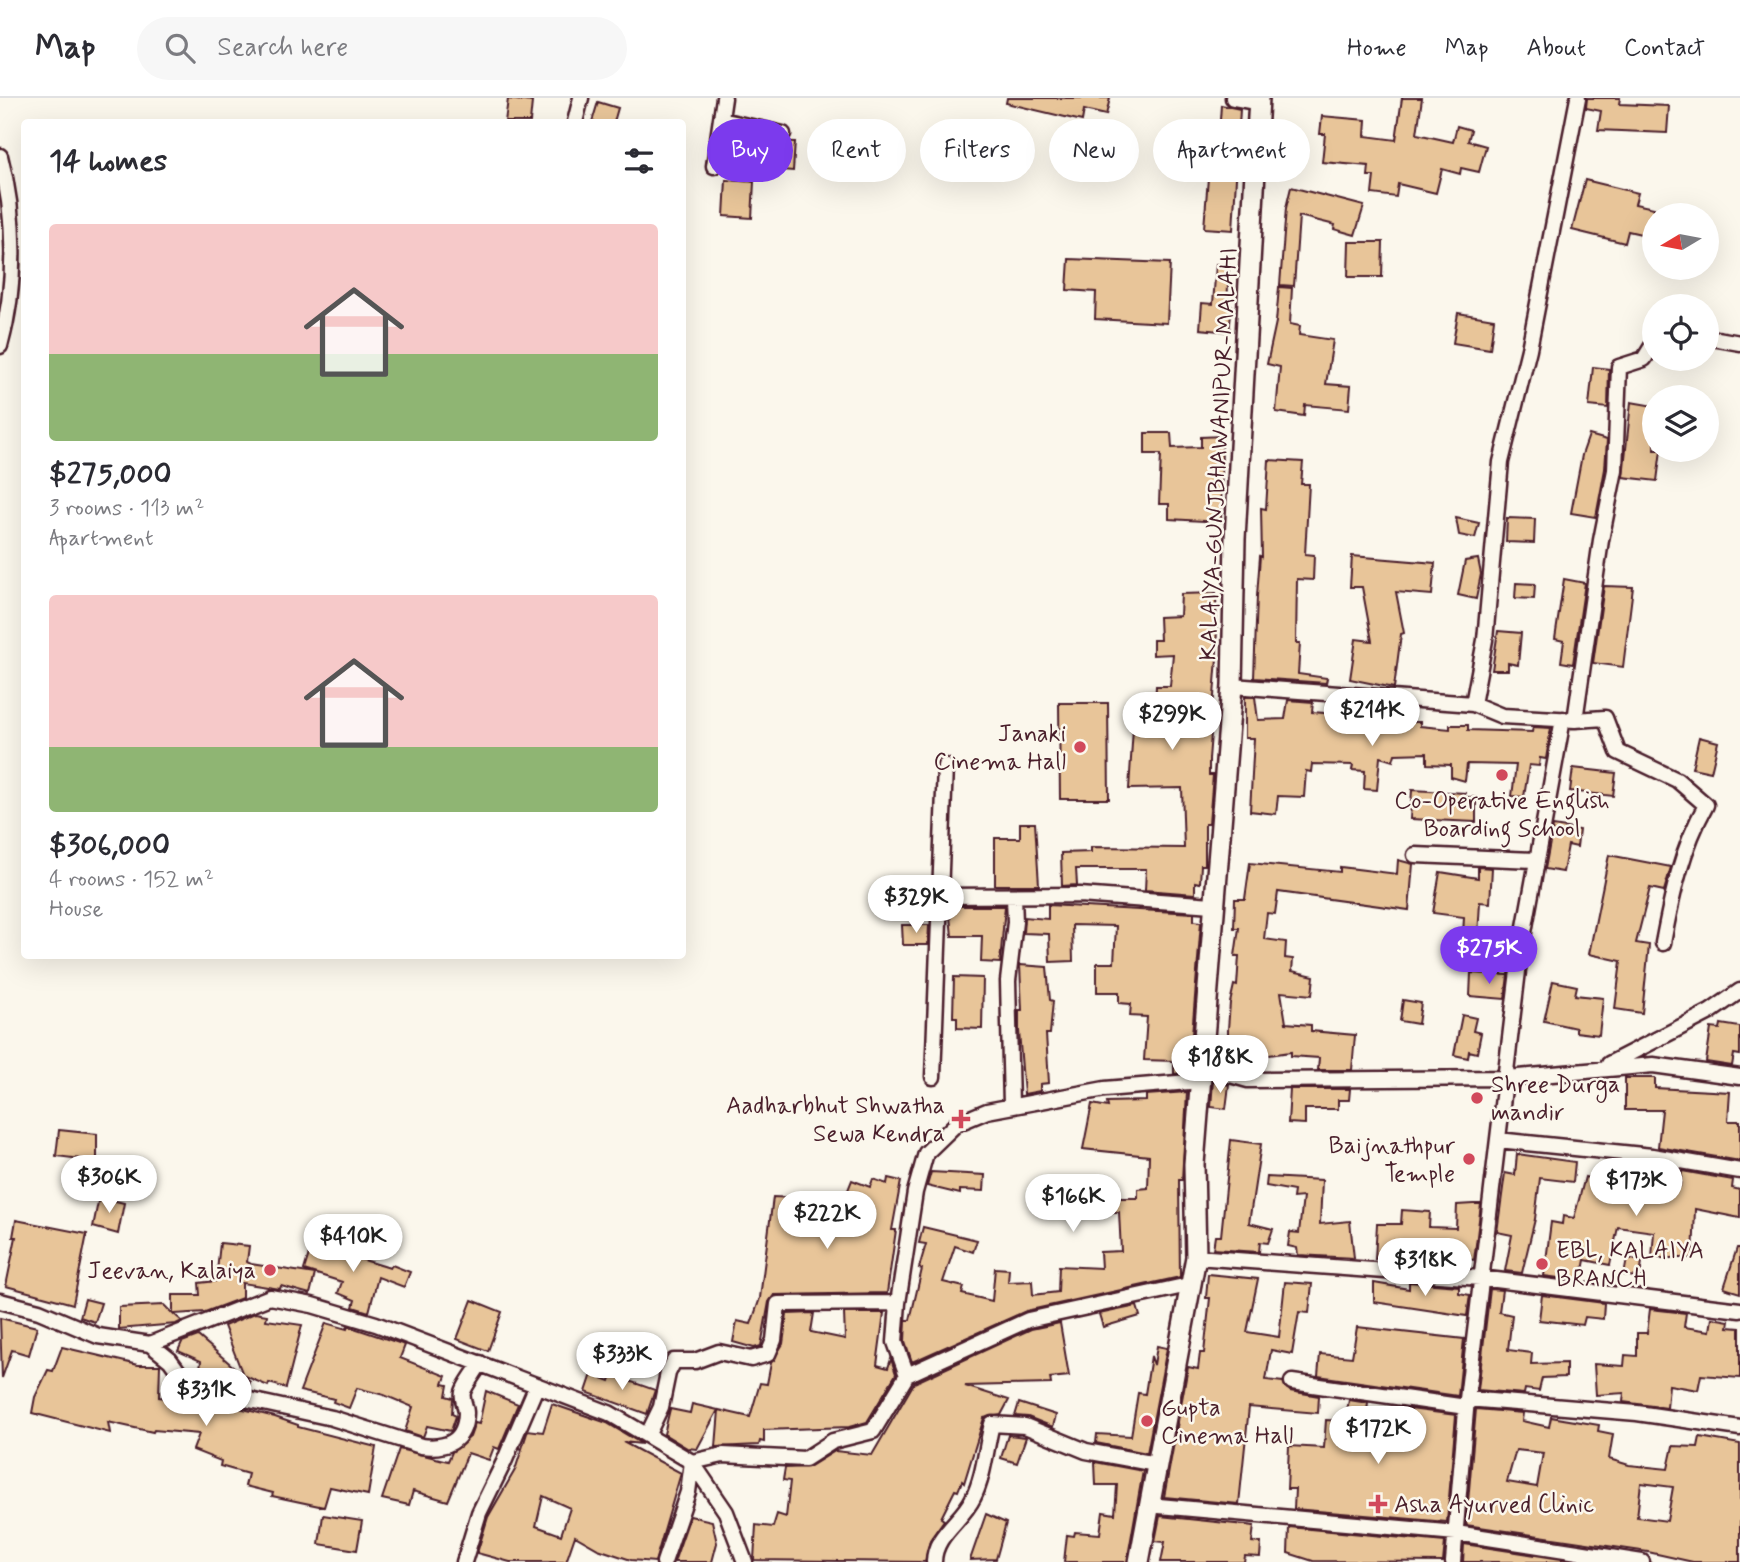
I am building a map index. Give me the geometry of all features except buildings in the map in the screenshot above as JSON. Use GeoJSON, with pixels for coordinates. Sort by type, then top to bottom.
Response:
{"type":"FeatureCollection","features":[{"type":"Feature","properties":{"kind":"street"},"geometry":{"type":"LineString","coordinates":[[576,119],[581,98]]}},
{"type":"Feature","properties":{"kind":"street"},"geometry":{"type":"LineString","coordinates":[[721,119],[724,98]]}},
{"type":"Feature","properties":{"kind":"street"},"geometry":{"type":"LineString","coordinates":[[1233,98],[1259,101]]}},
{"type":"Feature","properties":{"kind":"street"},"geometry":{"type":"LineString","coordinates":[[1473,705],[1485,640],[1501,463],[1529,349],[1578,98]]}},
{"type":"Feature","properties":{"kind":"street","name":"KALAIYA-GUNJBHAWANIPUR-MALAHI"},"geometry":{"type":"LineString","coordinates":[[1139,1562],[1196,1257],[1195,1164],[1212,905],[1225,807],[1232,686],[1235,539],[1259,101]]}},
{"type":"Feature","properties":{"kind":"street"},"geometry":{"type":"LineString","coordinates":[[0,156],[11,236],[12,298],[0,346]]}},
{"type":"Feature","properties":{"kind":"street"},"geometry":{"type":"LineString","coordinates":[[1719,339],[1740,343]]}},
{"type":"Feature","properties":{"kind":"street"},"geometry":{"type":"LineString","coordinates":[[1453,1562],[1480,1278],[1507,1078],[1520,954],[1536,860],[1569,720],[1615,470],[1619,367],[1642,360]]}},
{"type":"Feature","properties":{"kind":"street"},"geometry":{"type":"LineString","coordinates":[[1232,686],[1473,705],[1502,716],[1569,720],[1605,718],[1618,752],[1677,780],[1706,805],[1691,832],[1682,858],[1663,943]]}},
{"type":"Feature","properties":{"kind":"street"},"geometry":{"type":"LineString","coordinates":[[933,1077],[944,766]]}},
{"type":"Feature","properties":{"kind":"street"},"geometry":{"type":"LineString","coordinates":[[1415,855],[1536,860]]}},
{"type":"Feature","properties":{"kind":"street"},"geometry":{"type":"LineString","coordinates":[[938,896],[1080,895],[1212,905]]}},
{"type":"Feature","properties":{"kind":"street"},"geometry":{"type":"LineString","coordinates":[[1011,1105],[1008,981],[1015,922],[1014,897]]}},
{"type":"Feature","properties":{"kind":"street"},"geometry":{"type":"LineString","coordinates":[[1605,1066],[1710,1012],[1740,991]]}},
{"type":"Feature","properties":{"kind":"street"},"geometry":{"type":"LineString","coordinates":[[908,1375],[895,1342],[898,1303],[915,1192],[926,1153],[957,1124],[987,1111],[1201,1074],[1248,1080],[1507,1078],[1605,1066],[1653,1065],[1740,1077]]}},
{"type":"Feature","properties":{"kind":"street"},"geometry":{"type":"LineString","coordinates":[[1497,1140],[1652,1156],[1740,1171]]}},
{"type":"Feature","properties":{"kind":"street"},"geometry":{"type":"LineString","coordinates":[[1196,1257],[1480,1278],[1740,1310]]}},
{"type":"Feature","properties":{"kind":"street"},"geometry":{"type":"LineString","coordinates":[[692,1462],[723,1455],[805,1459],[833,1441],[873,1431],[908,1375],[1028,1320],[1193,1284]]}},
{"type":"Feature","properties":{"kind":"street"},"geometry":{"type":"LineString","coordinates":[[0,1301],[39,1311],[98,1336],[150,1343],[270,1297],[312,1305],[376,1324],[609,1413],[692,1462],[726,1512],[745,1562]]}},
{"type":"Feature","properties":{"kind":"street"},"geometry":{"type":"LineString","coordinates":[[648,1434],[661,1407],[668,1373],[674,1361],[695,1361],[719,1352],[751,1359],[768,1354],[774,1340],[778,1304],[898,1303]]}},
{"type":"Feature","properties":{"kind":"street"},"geometry":{"type":"LineString","coordinates":[[150,1343],[170,1360],[186,1382],[200,1389],[259,1399],[421,1446],[441,1448],[454,1442],[461,1428],[466,1415],[463,1391],[480,1363]]}},
{"type":"Feature","properties":{"kind":"street"},"geometry":{"type":"LineString","coordinates":[[1292,1382],[1467,1403],[1637,1413],[1740,1428]]}},
{"type":"Feature","properties":{"kind":"street"},"geometry":{"type":"LineString","coordinates":[[464,1562],[479,1513],[537,1385]]}},
{"type":"Feature","properties":{"kind":"street"},"geometry":{"type":"LineString","coordinates":[[934,1562],[934,1552],[943,1536],[973,1498],[992,1424],[1026,1426],[1086,1451],[1156,1464]]}},
{"type":"Feature","properties":{"kind":"street"},"geometry":{"type":"LineString","coordinates":[[664,1562],[688,1492],[692,1462]]}},
{"type":"Feature","properties":{"kind":"street"},"geometry":{"type":"LineString","coordinates":[[1148,1505],[1456,1533],[1642,1562]]}},
{"type":"Feature","properties":{"kind":"place","name":"Janaki Cinema Hall"},"geometry":{"type":"Point","coordinates":[1080,747]}},
{"type":"Feature","properties":{"kind":"place","name":"Co-Operative English Boarding School"},"geometry":{"type":"Point","coordinates":[1502,775]}},
{"type":"Feature","properties":{"kind":"place","name":"Shree Durga mandir"},"geometry":{"type":"Point","coordinates":[1477,1098]}},
{"type":"Feature","properties":{"kind":"place","name":"Aadharbhut Shwatha Sewa Kendra"},"geometry":{"type":"Point","coordinates":[961,1119]}},
{"type":"Feature","properties":{"kind":"place","name":"Baijnathpur Temple"},"geometry":{"type":"Point","coordinates":[1469,1159]}},
{"type":"Feature","properties":{"kind":"place","name":"EBL, KALAIYA BRANCH"},"geometry":{"type":"Point","coordinates":[1542,1264]}},
{"type":"Feature","properties":{"kind":"place","name":"Jeevan, Kalaiya"},"geometry":{"type":"Point","coordinates":[270,1270]}},
{"type":"Feature","properties":{"kind":"place","name":"Gupta Cinema Hall"},"geometry":{"type":"Point","coordinates":[1147,1421]}},
{"type":"Feature","properties":{"kind":"place","name":"Asha Ayurved Clinic"},"geometry":{"type":"Point","coordinates":[1378,1504]}}]}
